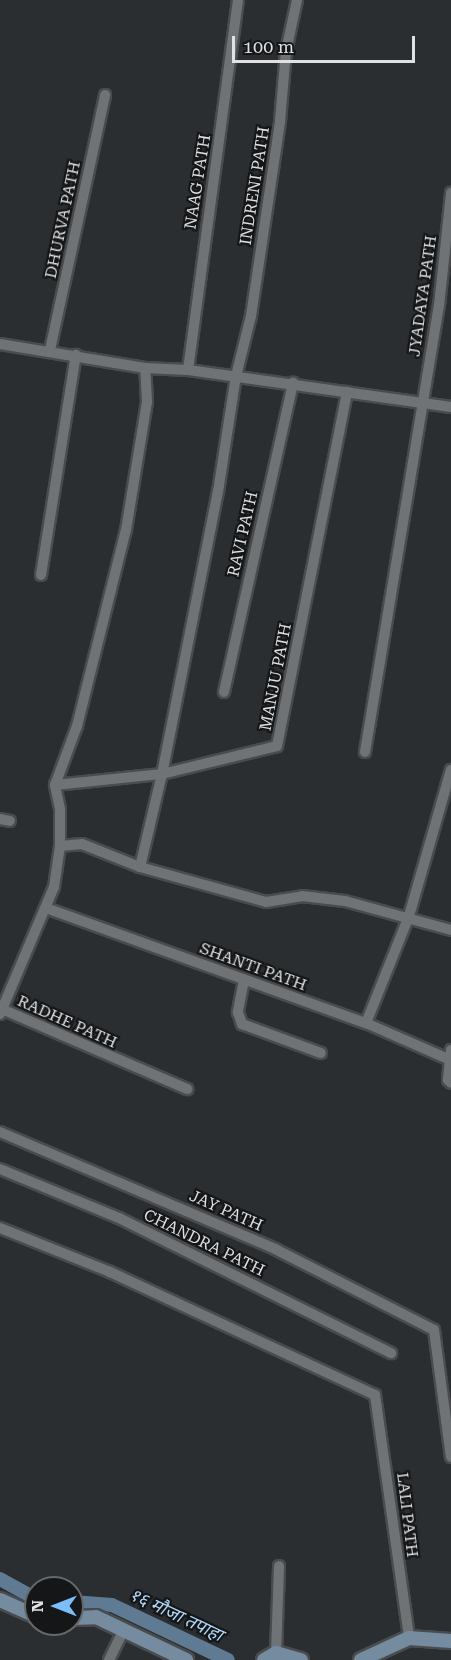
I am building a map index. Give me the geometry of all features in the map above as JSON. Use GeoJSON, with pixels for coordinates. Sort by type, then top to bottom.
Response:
{"type":"FeatureCollection","features":[{"type":"Feature","properties":{"kind":"street","name":"NAAG PATH"},"geometry":{"type":"LineString","coordinates":[[188,370],[238,0]]}},
{"type":"Feature","properties":{"kind":"street","name":"INDRENI PATH"},"geometry":{"type":"LineString","coordinates":[[140,867],[162,774],[218,492],[236,376],[251,316],[280,121],[286,51],[297,0]]}},
{"type":"Feature","properties":{"kind":"street","name":"DHURVA PATH"},"geometry":{"type":"LineString","coordinates":[[50,350],[105,95]]}},
{"type":"Feature","properties":{"kind":"street","name":"JYADAYA PATH"},"geometry":{"type":"LineString","coordinates":[[364,752],[439,306],[451,193]]}},
{"type":"Feature","properties":{"kind":"street"},"geometry":{"type":"LineString","coordinates":[[1,348],[50,350],[145,368],[236,376],[451,407]]}},
{"type":"Feature","properties":{"kind":"street"},"geometry":{"type":"LineString","coordinates":[[41,575],[76,355]]}},
{"type":"Feature","properties":{"kind":"street"},"geometry":{"type":"LineString","coordinates":[[1,1011],[54,887],[60,846],[60,808],[54,785],[77,726],[126,530],[147,402],[145,368]]}},
{"type":"Feature","properties":{"kind":"street","name":"RAVI PATH"},"geometry":{"type":"LineString","coordinates":[[224,692],[292,384]]}},
{"type":"Feature","properties":{"kind":"street","name":"MANJU PATH"},"geometry":{"type":"LineString","coordinates":[[54,785],[162,774],[277,746],[347,392]]}},
{"type":"Feature","properties":{"kind":"street"},"geometry":{"type":"LineString","coordinates":[[366,1023],[408,916],[451,770]]}},
{"type":"Feature","properties":{"kind":"street"},"geometry":{"type":"LineString","coordinates":[[60,846],[82,844],[140,867],[266,902],[302,896],[408,916],[451,930]]}},
{"type":"Feature","properties":{"kind":"street","name":"SHANTI PATH"},"geometry":{"type":"LineString","coordinates":[[46,908],[450,1054]]}},
{"type":"Feature","properties":{"kind":"street"},"geometry":{"type":"LineString","coordinates":[[244,981],[238,1012],[242,1024],[321,1053]]}},
{"type":"Feature","properties":{"kind":"street","name":"RADHE PATH"},"geometry":{"type":"LineString","coordinates":[[1,1011],[187,1089]]}},
{"type":"Feature","properties":{"kind":"street"},"geometry":{"type":"LineString","coordinates":[[450,1054],[448,1080],[451,1083]]}},
{"type":"Feature","properties":{"kind":"street","name":"JAY PATH"},"geometry":{"type":"LineString","coordinates":[[0,1132],[275,1249],[434,1330],[451,1457]]}},
{"type":"Feature","properties":{"kind":"street","name":"CHANDRA PATH"},"geometry":{"type":"LineString","coordinates":[[0,1169],[119,1218],[391,1353]]}},
{"type":"Feature","properties":{"kind":"street","name":"LALI PATH"},"geometry":{"type":"LineString","coordinates":[[0,1228],[193,1309],[375,1395],[408,1638]]}},
{"type":"Feature","properties":{"kind":"street"},"geometry":{"type":"LineString","coordinates":[[279,1566],[270,1656],[301,1660]]}},
{"type":"Feature","properties":{"kind":"street"},"geometry":{"type":"LineString","coordinates":[[0,1600],[24,1611]]}},
{"type":"Feature","properties":{"kind":"street"},"geometry":{"type":"LineString","coordinates":[[84,1618],[96,1617],[186,1660]]}},
{"type":"Feature","properties":{"kind":"street"},"geometry":{"type":"LineString","coordinates":[[109,1660],[124,1629]]}},
{"type":"Feature","properties":{"kind":"street"},"geometry":{"type":"LineString","coordinates":[[361,1660],[408,1638],[451,1641]]}},
{"type":"Feature","properties":{"kind":"waterway","name":"१६ मौजा तपाहा"},"geometry":{"type":"LineString","coordinates":[[0,1579],[24,1592]]}},
{"type":"Feature","properties":{"kind":"waterway","name":"१६ मौजा तपाहा"},"geometry":{"type":"LineString","coordinates":[[84,1603],[112,1605],[228,1660]]}}]}
